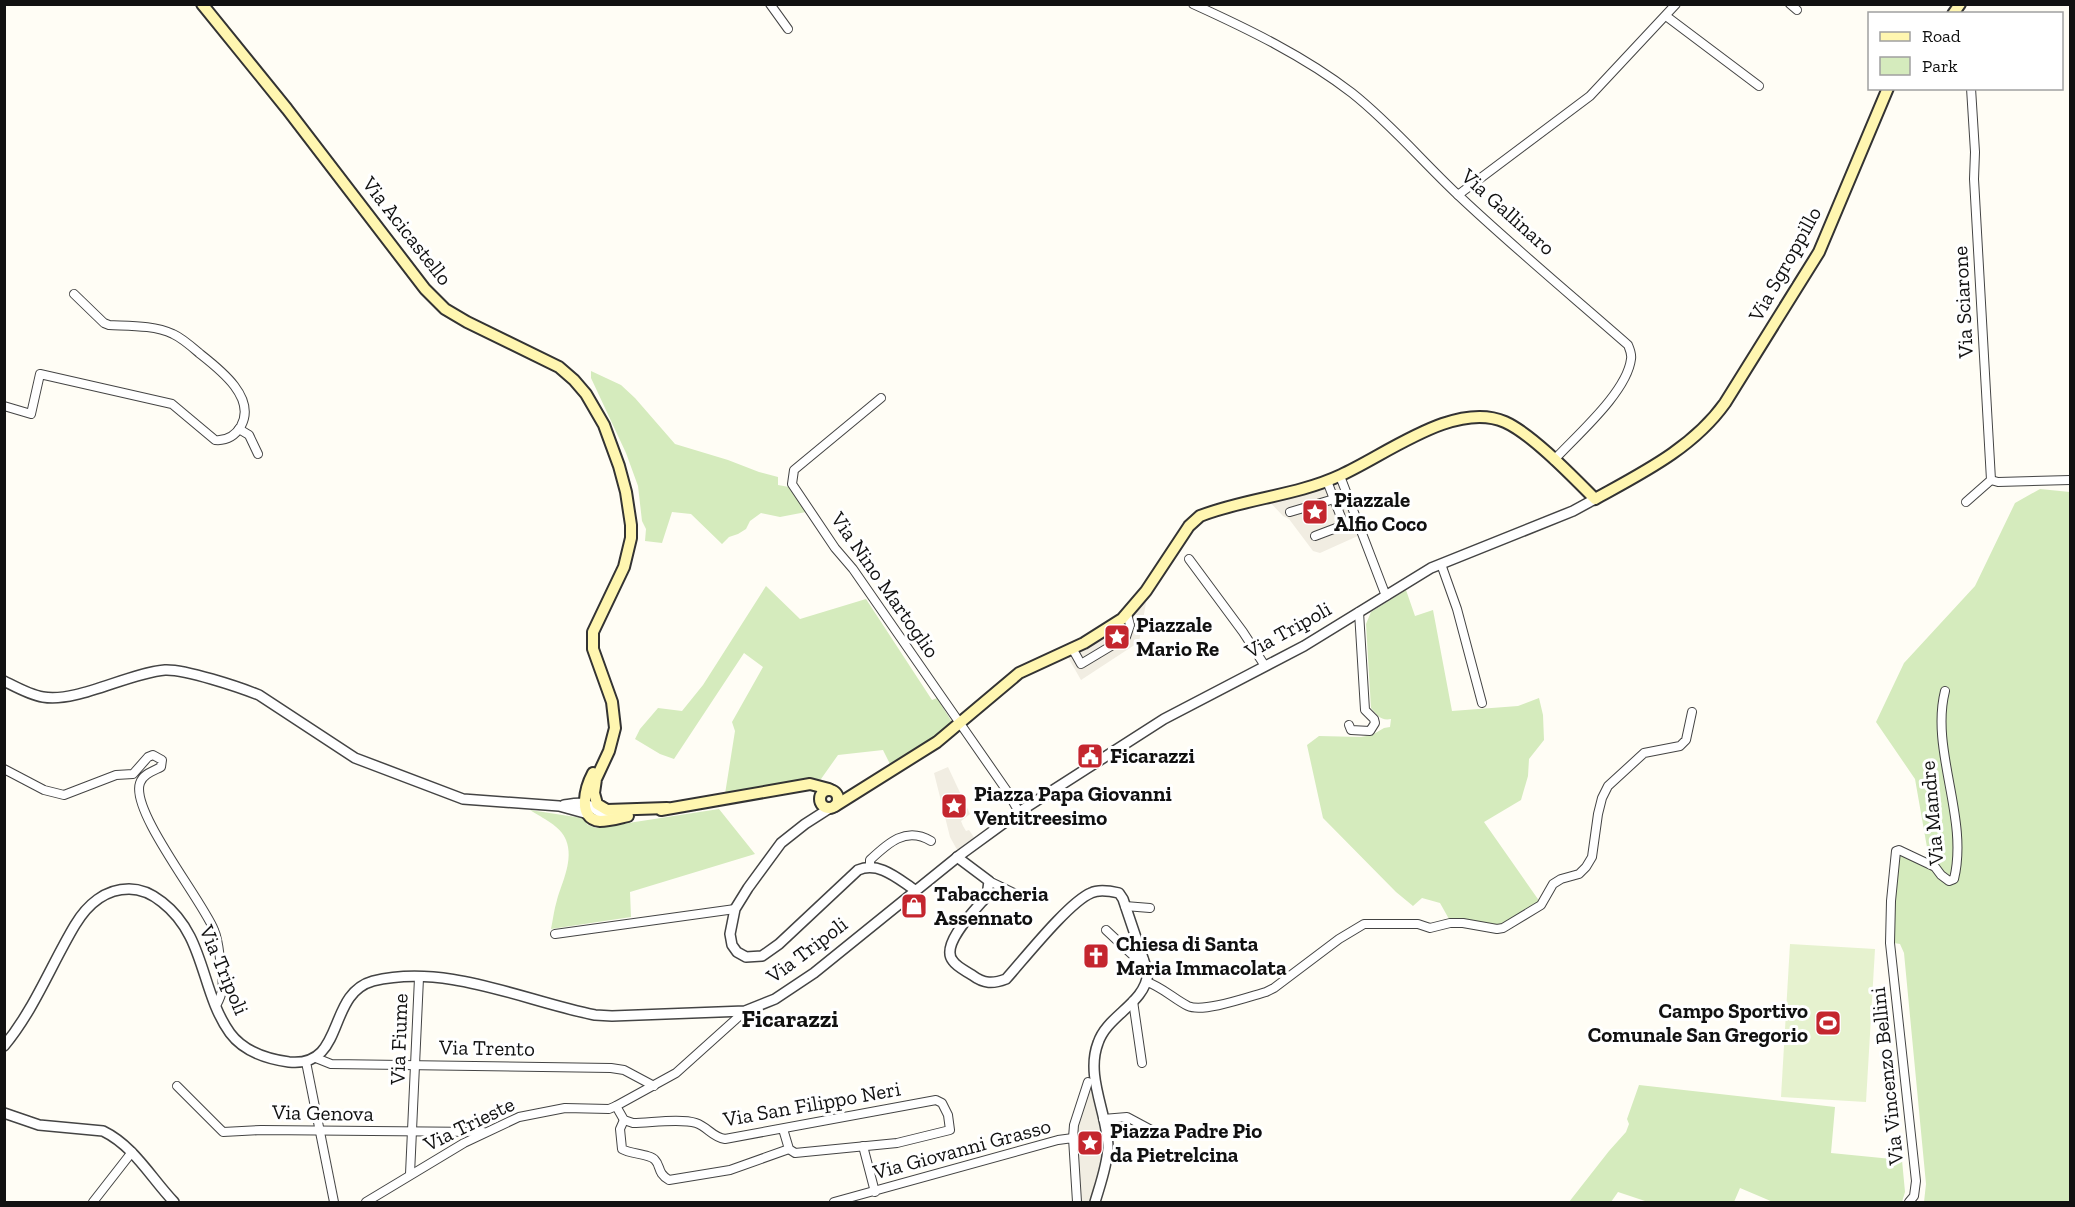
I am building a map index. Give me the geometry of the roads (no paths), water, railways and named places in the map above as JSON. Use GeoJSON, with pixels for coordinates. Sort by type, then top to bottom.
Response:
{"type":"FeatureCollection","features":[{"type":"Feature","properties":{"kind":"main road","name":"Via Acicastello"},"geometry":{"type":"LineString","coordinates":[[202,4],[287,109],[425,289],[445,309],[467,322],[559,368],[586,394],[610,442],[626,492],[631,525],[631,538],[624,567],[595,625],[592,638],[593,649],[612,702],[615,728],[609,751]]}},
{"type":"Feature","properties":{"kind":"main road","name":"Via Sgroppillo"},"geometry":{"type":"LineString","coordinates":[[1714,418],[1818,252],[1887,90]]}},
{"type":"Feature","properties":{"kind":"main road"},"geometry":{"type":"LineString","coordinates":[[795,787],[810,791],[819,797],[822,805],[832,807],[937,742],[1019,674],[1103,632],[1127,614],[1146,591],[1189,526],[1200,516],[1327,481],[1452,420],[1484,416],[1505,422],[1531,440],[1595,499]]}},
{"type":"Feature","properties":{"kind":"main road","name":"Via Tripoli"},"geometry":{"type":"LineString","coordinates":[[1595,499],[1648,470],[1683,446],[1714,418]]}},
{"type":"Feature","properties":{"kind":"main road"},"geometry":{"type":"LineString","coordinates":[[609,751],[590,779],[586,809],[592,819],[603,821],[667,808],[815,784],[844,795],[867,786]]}},
{"type":"Feature","properties":{"kind":"main road"},"geometry":{"type":"LineString","coordinates":[[609,751],[595,785],[594,793],[597,804],[612,811],[667,808]]}},
{"type":"Feature","properties":{"kind":"main road"},"geometry":{"type":"LineString","coordinates":[[819,797],[823,791],[833,791]]}},
{"type":"Feature","properties":{"kind":"main road"},"geometry":{"type":"LineString","coordinates":[[832,807],[838,799],[833,791]]}},
{"type":"Feature","properties":{"kind":"street"},"geometry":{"type":"LineString","coordinates":[[770,4],[788,29]]}},
{"type":"Feature","properties":{"kind":"street","name":"Via Gallinaro"},"geometry":{"type":"LineString","coordinates":[[1194,4],[1276,45],[1324,74],[1371,108],[1458,195],[1628,345],[1632,356],[1618,390],[1554,460]]}},
{"type":"Feature","properties":{"kind":"street"},"geometry":{"type":"LineString","coordinates":[[1458,195],[1590,96],[1676,4]]}},
{"type":"Feature","properties":{"kind":"street"},"geometry":{"type":"LineString","coordinates":[[1790,4],[1797,10]]}},
{"type":"Feature","properties":{"kind":"street"},"geometry":{"type":"LineString","coordinates":[[1666,16],[1759,86]]}},
{"type":"Feature","properties":{"kind":"street","name":"Via Sciarone"},"geometry":{"type":"LineString","coordinates":[[1971,90],[1991,480]]}},
{"type":"Feature","properties":{"kind":"street"},"geometry":{"type":"LineString","coordinates":[[4,406],[32,414],[40,374],[172,404],[215,440],[222,441],[239,429],[244,420],[242,400],[234,384],[217,367],[179,337],[170,333],[150,328],[104,323],[74,294]]}},
{"type":"Feature","properties":{"kind":"street","name":"Via Nino Martoglio"},"geometry":{"type":"LineString","coordinates":[[881,398],[794,470],[792,484],[835,548],[853,568],[1019,812]]}},
{"type":"Feature","properties":{"kind":"street"},"geometry":{"type":"LineString","coordinates":[[239,429],[249,435],[258,454]]}},
{"type":"Feature","properties":{"kind":"street"},"geometry":{"type":"LineString","coordinates":[[1340,476],[1386,596]]}},
{"type":"Feature","properties":{"kind":"street"},"geometry":{"type":"LineString","coordinates":[[1966,502],[1991,480],[1998,482],[2070,480]]}},
{"type":"Feature","properties":{"kind":"street"},"geometry":{"type":"LineString","coordinates":[[1315,536],[1344,525],[1327,481]]}},
{"type":"Feature","properties":{"kind":"street","name":"Via Tripoli"},"geometry":{"type":"LineString","coordinates":[[4,1046],[20,1025],[81,915],[97,899],[117,890],[143,891],[170,908],[183,923],[196,946],[216,1006],[229,1032],[237,1041],[255,1053],[291,1062],[306,1062],[316,1058],[324,1051],[351,995],[361,986],[393,978],[457,979],[595,1015],[745,1011],[775,999],[814,973],[957,857],[1019,812],[1164,719],[1304,646],[1441,564],[1574,511],[1595,499]]}},
{"type":"Feature","properties":{"kind":"street"},"geometry":{"type":"LineString","coordinates":[[1290,512],[1334,500]]}},
{"type":"Feature","properties":{"kind":"street"},"geometry":{"type":"LineString","coordinates":[[1189,559],[1265,666]]}},
{"type":"Feature","properties":{"kind":"street"},"geometry":{"type":"LineString","coordinates":[[1441,564],[1457,609],[1482,703]]}},
{"type":"Feature","properties":{"kind":"street"},"geometry":{"type":"LineString","coordinates":[[1349,725],[1351,730],[1357,732],[1370,731],[1375,723],[1365,710],[1359,612]]}},
{"type":"Feature","properties":{"kind":"street"},"geometry":{"type":"LineString","coordinates":[[1072,648],[1081,664],[1126,637],[1130,625],[1127,614]]}},
{"type":"Feature","properties":{"kind":"street"},"geometry":{"type":"LineString","coordinates":[[4,681],[41,697],[59,698],[148,673],[168,670],[187,673],[243,688],[259,695],[356,758],[463,800],[559,806],[586,809],[608,816],[650,809]]}},
{"type":"Feature","properties":{"kind":"street","name":"Via Mandre"},"geometry":{"type":"LineString","coordinates":[[1890,943],[1896,850],[1935,867],[1941,876],[1949,881],[1954,879],[1956,872],[1958,859],[1955,821],[1942,722],[1942,702],[1945,692]]}},
{"type":"Feature","properties":{"kind":"street"},"geometry":{"type":"LineString","coordinates":[[1148,982],[1155,984],[1188,1006],[1202,1008],[1274,988],[1364,924],[1418,924],[1430,928],[1450,923],[1463,923],[1486,928],[1503,928],[1541,905],[1553,884],[1579,874],[1586,867],[1592,857],[1598,814],[1608,786],[1644,753],[1680,746],[1686,740],[1692,712]]}},
{"type":"Feature","properties":{"kind":"street"},"geometry":{"type":"LineString","coordinates":[[4,769],[44,790],[64,795],[116,776],[133,774],[153,754],[162,760],[161,766],[144,776],[138,791],[161,842],[215,931],[224,991],[216,1006]]}},
{"type":"Feature","properties":{"kind":"street"},"geometry":{"type":"LineString","coordinates":[[832,807],[781,843],[735,909],[730,934],[732,945],[737,952],[746,957],[762,956],[779,944],[858,870],[870,867],[887,872],[915,890]]}},
{"type":"Feature","properties":{"kind":"street"},"geometry":{"type":"LineString","coordinates":[[870,867],[870,860],[896,839],[911,834],[921,835],[931,841]]}},
{"type":"Feature","properties":{"kind":"street"},"geometry":{"type":"LineString","coordinates":[[957,857],[989,881],[1014,893]]}},
{"type":"Feature","properties":{"kind":"street"},"geometry":{"type":"LineString","coordinates":[[989,881],[987,896],[949,947],[949,954],[953,962],[974,977],[986,983],[996,983],[1006,979],[1069,910],[1089,894],[1097,891],[1119,893],[1144,960],[1148,982],[1133,1001],[1102,1032],[1095,1053],[1096,1082],[1107,1135],[1107,1158],[1095,1203]]}},
{"type":"Feature","properties":{"kind":"street"},"geometry":{"type":"LineString","coordinates":[[1125,906],[1150,908]]}},
{"type":"Feature","properties":{"kind":"street"},"geometry":{"type":"LineString","coordinates":[[555,933],[735,909]]}},
{"type":"Feature","properties":{"kind":"street"},"geometry":{"type":"LineString","coordinates":[[1106,930],[1138,961],[1144,960]]}},
{"type":"Feature","properties":{"kind":"street","name":"Via Vincenzo Bellini"},"geometry":{"type":"LineString","coordinates":[[1890,943],[1916,1181],[1914,1196],[1909,1203]]}},
{"type":"Feature","properties":{"kind":"street","name":"Via Fiume"},"geometry":{"type":"LineString","coordinates":[[410,1174],[419,978]]}},
{"type":"Feature","properties":{"kind":"street"},"geometry":{"type":"LineString","coordinates":[[1133,1001],[1142,1063]]}},
{"type":"Feature","properties":{"kind":"street","name":"Via Trieste"},"geometry":{"type":"LineString","coordinates":[[366,1203],[410,1174],[465,1143],[519,1117],[565,1108],[609,1109],[616,1106],[676,1073],[745,1011]]}},
{"type":"Feature","properties":{"kind":"street","name":"Via Trento"},"geometry":{"type":"LineString","coordinates":[[316,1058],[331,1064],[611,1068],[624,1070],[654,1086]]}},
{"type":"Feature","properties":{"kind":"street"},"geometry":{"type":"LineString","coordinates":[[306,1062],[318,1132],[334,1203]]}},
{"type":"Feature","properties":{"kind":"street"},"geometry":{"type":"LineString","coordinates":[[1073,1138],[1074,1125],[1088,1082]]}},
{"type":"Feature","properties":{"kind":"street","name":"Via Genova"},"geometry":{"type":"LineString","coordinates":[[177,1086],[223,1132],[261,1130],[488,1132]]}},
{"type":"Feature","properties":{"kind":"street","name":"Via San Filippo Neri"},"geometry":{"type":"LineString","coordinates":[[624,1120],[633,1123],[690,1121],[705,1127],[716,1138],[724,1139],[936,1101],[942,1103],[948,1114],[951,1130],[897,1143],[863,1146]]}},
{"type":"Feature","properties":{"kind":"street"},"geometry":{"type":"LineString","coordinates":[[616,1106],[624,1120],[620,1129],[622,1149],[629,1153],[653,1158],[657,1161],[658,1168],[669,1180],[730,1170],[789,1149]]}},
{"type":"Feature","properties":{"kind":"street"},"geometry":{"type":"LineString","coordinates":[[4,1113],[39,1125],[103,1131],[132,1152],[174,1203]]}},
{"type":"Feature","properties":{"kind":"street"},"geometry":{"type":"LineString","coordinates":[[1103,1119],[1127,1117],[1155,1132]]}},
{"type":"Feature","properties":{"kind":"street"},"geometry":{"type":"LineString","coordinates":[[783,1129],[789,1149],[795,1153],[863,1146],[875,1192]]}},
{"type":"Feature","properties":{"kind":"street","name":"Via Giovanni Grasso"},"geometry":{"type":"LineString","coordinates":[[834,1203],[1058,1140],[1073,1138],[1077,1203]]}},
{"type":"Feature","properties":{"kind":"street"},"geometry":{"type":"LineString","coordinates":[[93,1203],[132,1152]]}},
{"type":"Feature","properties":{"kind":"place","name":"Piazzale Alfio Coco"},"geometry":{"type":"Point","coordinates":[1315,512]}},
{"type":"Feature","properties":{"kind":"place","name":"Piazzale Mario Re"},"geometry":{"type":"Point","coordinates":[1117,637]}},
{"type":"Feature","properties":{"kind":"place","name":"Ficarazzi"},"geometry":{"type":"Point","coordinates":[1090,756]}},
{"type":"Feature","properties":{"kind":"place","name":"Piazza Papa Giovanni Ventitreesimo"},"geometry":{"type":"Point","coordinates":[954,806]}},
{"type":"Feature","properties":{"kind":"place","name":"Tabaccheria Assennato"},"geometry":{"type":"Point","coordinates":[914,906]}},
{"type":"Feature","properties":{"kind":"place","name":"Chiesa di Santa Maria Immacolata"},"geometry":{"type":"Point","coordinates":[1096,956]}},
{"type":"Feature","properties":{"kind":"place","name":"Campo Sportivo Comunale San Gregorio"},"geometry":{"type":"Point","coordinates":[1828,1023]}},
{"type":"Feature","properties":{"kind":"place","name":"Piazza Padre Pio da Pietrelcina"},"geometry":{"type":"Point","coordinates":[1090,1143]}},
{"type":"Feature","properties":{"kind":"district","name":"Ficarazzi"},"geometry":{"type":"Point","coordinates":[790,1019]}}]}
